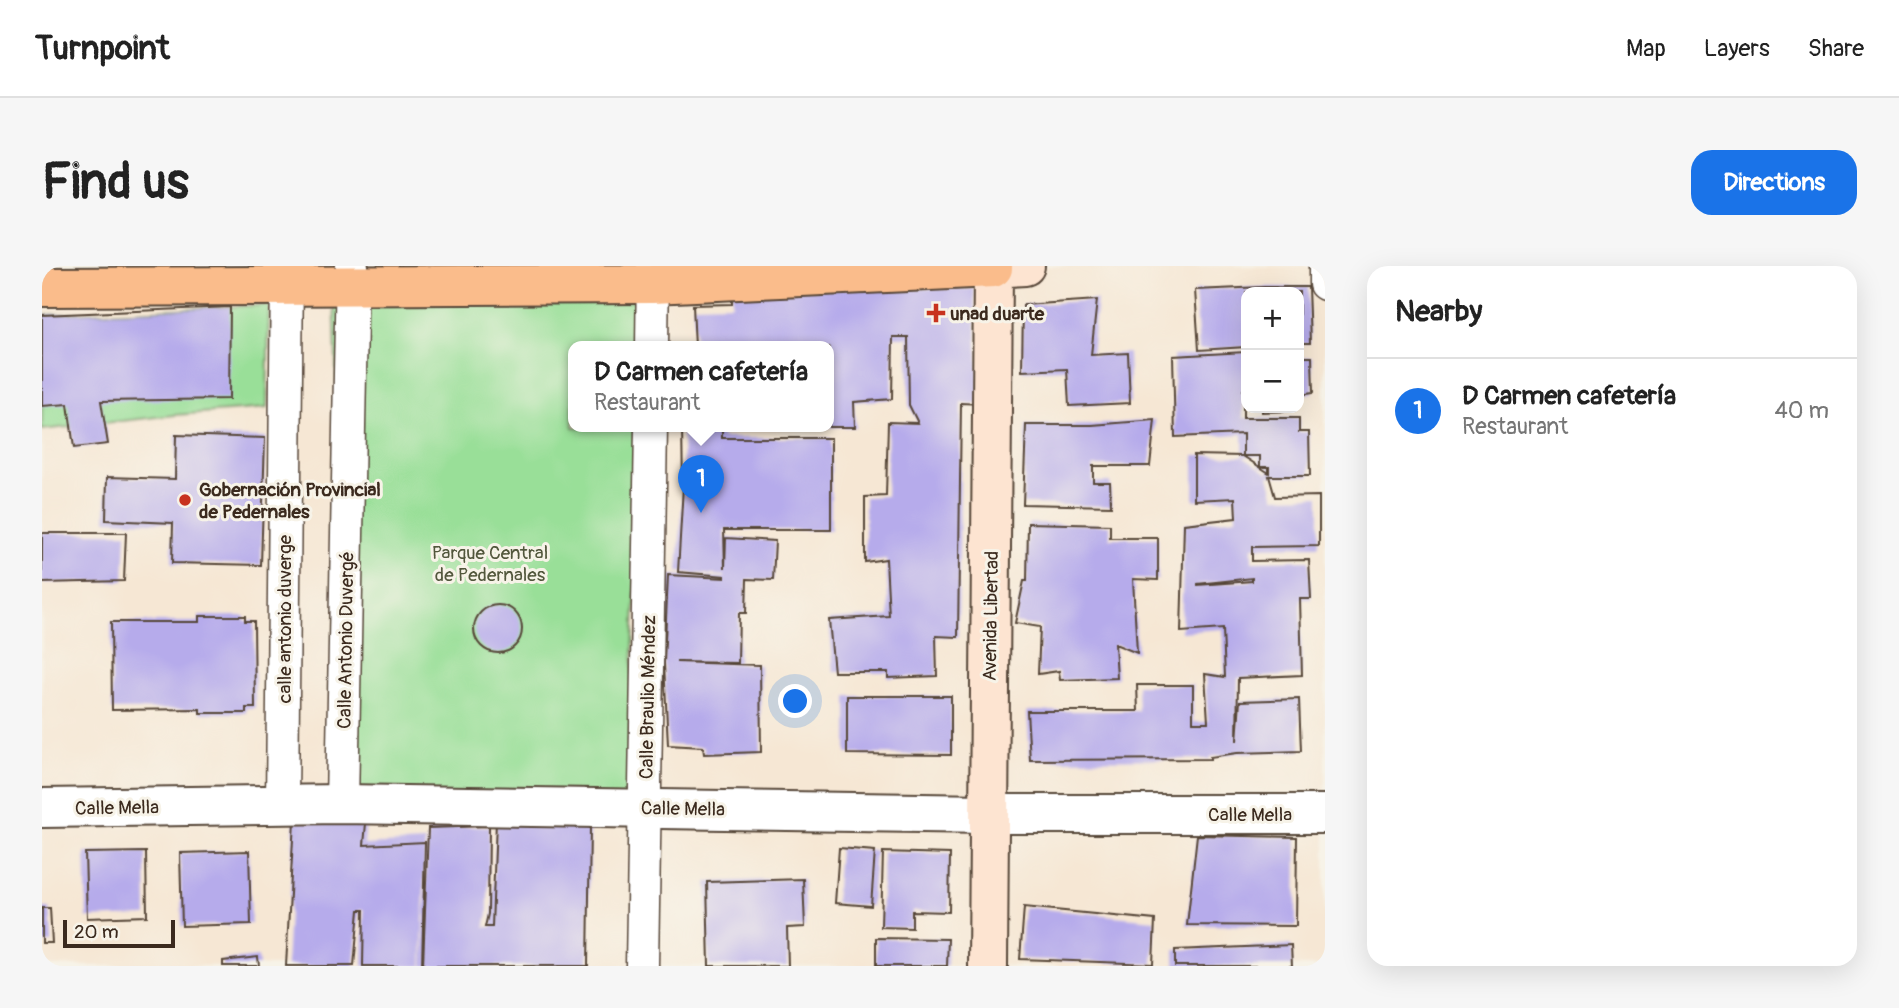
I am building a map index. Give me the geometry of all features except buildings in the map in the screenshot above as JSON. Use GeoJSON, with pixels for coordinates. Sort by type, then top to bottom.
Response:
{"type":"FeatureCollection","features":[{"type":"Feature","properties":{"kind":"main road"},"geometry":{"type":"LineString","coordinates":[[42,287],[287,277],[652,275],[1004,267]]}},
{"type":"Feature","properties":{"kind":"main road","name":"Avenida Libertad"},"geometry":{"type":"LineString","coordinates":[[988,966],[988,814],[1004,267]]}},
{"type":"Feature","properties":{"kind":"street"},"geometry":{"type":"LineString","coordinates":[[1325,266],[1325,284]]}},
{"type":"Feature","properties":{"kind":"street"},"geometry":{"type":"LineString","coordinates":[[652,275],[652,341]]}},
{"type":"Feature","properties":{"kind":"street","name":"Calle Antonio Duvergé"},"geometry":{"type":"LineString","coordinates":[[342,804],[351,276]]}},
{"type":"Feature","properties":{"kind":"street","name":"calle antonio duverge"},"geometry":{"type":"LineString","coordinates":[[282,804],[287,277]]}},
{"type":"Feature","properties":{"kind":"street","name":"Calle Braulio Méndez"},"geometry":{"type":"LineString","coordinates":[[642,966],[651,432]]}},
{"type":"Feature","properties":{"kind":"street","name":"Calle Mella"},"geometry":{"type":"LineString","coordinates":[[42,808],[342,804],[988,814],[1325,814]]}},
{"type":"Feature","properties":{"kind":"green space","name":"Parque Central de Pedernales"},"geometry":{"type":"Polygon","coordinates":[[[648,288],[646,341],[568,341],[568,432],[642,432],[627,802],[349,798],[334,292],[648,288]]]}},
{"type":"Feature","properties":{"kind":"green space"},"geometry":{"type":"Polygon","coordinates":[[[269,305],[267,408],[42,430],[42,315],[269,305]]]}},
{"type":"Feature","properties":{"kind":"place","name":"unad duarte"},"geometry":{"type":"Point","coordinates":[936,313]}},
{"type":"Feature","properties":{"kind":"place","name":"Gobernación Provincial de Pedernales"},"geometry":{"type":"Point","coordinates":[185,500]}},
{"type":"Feature","properties":{"kind":"place","name":"D Carmen cafetería"},"geometry":{"type":"Point","coordinates":[701,513]}}]}
